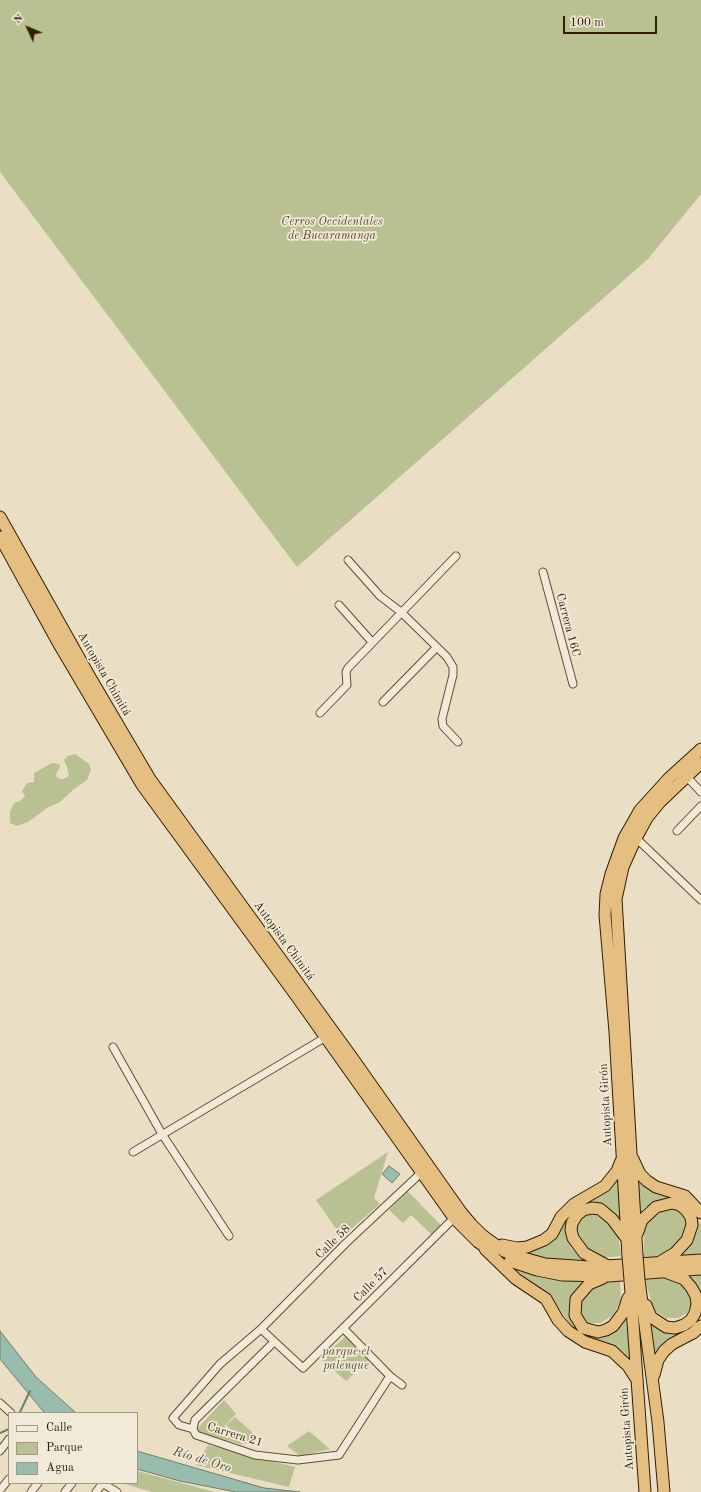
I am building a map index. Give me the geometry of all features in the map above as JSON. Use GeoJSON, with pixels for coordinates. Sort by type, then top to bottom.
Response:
{"type":"FeatureCollection","features":[{"type":"Feature","properties":{"kind":"highway","name":"Autopista Chimitá"},"geometry":{"type":"LineString","coordinates":[[0,517],[91,680],[150,780],[351,1056],[461,1212],[492,1242],[520,1257],[545,1264],[574,1266],[608,1271]]}},
{"type":"Feature","properties":{"kind":"highway","name":"Autopista Chimitá"},"geometry":{"type":"LineString","coordinates":[[0,537],[60,646],[142,785],[326,1037],[454,1218],[478,1242],[502,1257],[537,1270],[562,1275],[634,1268]]}},
{"type":"Feature","properties":{"kind":"highway","name":"Autopista Girón"},"geometry":{"type":"LineString","coordinates":[[632,1238],[622,1159],[615,1032],[605,916],[606,894],[611,874],[624,838],[640,810],[659,788],[701,749]]}},
{"type":"Feature","properties":{"kind":"highway","name":"Autopista Girón"},"geometry":{"type":"LineString","coordinates":[[645,1492],[636,1380],[636,1292],[632,1238],[630,1149],[616,899],[623,867],[647,818],[660,802],[701,763]]}},
{"type":"Feature","properties":{"kind":"highway"},"geometry":{"type":"LineString","coordinates":[[630,1149],[640,1174],[647,1181],[665,1191],[685,1196],[701,1213]]}},
{"type":"Feature","properties":{"kind":"highway"},"geometry":{"type":"LineString","coordinates":[[492,1242],[517,1248],[527,1247],[544,1240],[552,1234],[561,1217],[570,1207],[605,1186],[617,1171],[622,1159]]}},
{"type":"Feature","properties":{"kind":"highway"},"geometry":{"type":"LineString","coordinates":[[672,1203],[680,1205],[691,1217],[692,1225],[687,1240],[661,1267],[684,1279],[691,1287],[696,1296],[697,1304],[695,1313],[691,1320],[684,1325],[675,1328],[666,1327],[658,1323],[651,1317],[636,1292],[613,1326],[598,1332],[583,1328],[575,1315],[576,1299],[589,1284],[608,1271],[584,1253],[573,1238],[571,1230],[572,1223],[577,1215],[588,1209],[600,1209],[632,1238],[642,1220],[656,1207],[672,1203]]}},
{"type":"Feature","properties":{"kind":"highway"},"geometry":{"type":"LineString","coordinates":[[478,1242],[516,1279],[546,1298],[558,1320],[568,1332],[585,1342],[612,1351],[628,1366],[636,1380]]}},
{"type":"Feature","properties":{"kind":"highway"},"geometry":{"type":"LineString","coordinates":[[661,1267],[701,1260]]}},
{"type":"Feature","properties":{"kind":"highway"},"geometry":{"type":"LineString","coordinates":[[634,1268],[661,1267],[701,1269]]}},
{"type":"Feature","properties":{"kind":"highway","name":"Autopista Girón"},"geometry":{"type":"LineString","coordinates":[[636,1292],[653,1388],[664,1492]]}},
{"type":"Feature","properties":{"kind":"highway"},"geometry":{"type":"LineString","coordinates":[[653,1388],[658,1360],[664,1351],[701,1326]]}},
{"type":"Feature","properties":{"kind":"street"},"geometry":{"type":"LineString","coordinates":[[320,713],[347,685],[346,672],[348,668],[456,556]]}},
{"type":"Feature","properties":{"kind":"street"},"geometry":{"type":"LineString","coordinates":[[348,560],[380,596],[401,612],[447,657],[453,667],[453,675],[442,719],[446,732],[458,742]]}},
{"type":"Feature","properties":{"kind":"street","name":"Carrera 16C"},"geometry":{"type":"LineString","coordinates":[[543,572],[572,684]]}},
{"type":"Feature","properties":{"kind":"street"},"geometry":{"type":"LineString","coordinates":[[339,605],[372,642]]}},
{"type":"Feature","properties":{"kind":"street"},"geometry":{"type":"LineString","coordinates":[[383,702],[437,646]]}},
{"type":"Feature","properties":{"kind":"street"},"geometry":{"type":"LineString","coordinates":[[687,777],[701,792]]}},
{"type":"Feature","properties":{"kind":"street"},"geometry":{"type":"LineString","coordinates":[[677,831],[701,806]]}},
{"type":"Feature","properties":{"kind":"street"},"geometry":{"type":"LineString","coordinates":[[636,838],[701,900]]}},
{"type":"Feature","properties":{"kind":"street"},"geometry":{"type":"LineString","coordinates":[[133,1152],[326,1037]]}},
{"type":"Feature","properties":{"kind":"street"},"geometry":{"type":"LineString","coordinates":[[112,1047],[162,1134],[229,1236]]}},
{"type":"Feature","properties":{"kind":"street","name":"Calle 58"},"geometry":{"type":"LineString","coordinates":[[194,1432],[179,1425],[173,1418],[220,1364],[261,1329],[346,1243],[422,1172]]}},
{"type":"Feature","properties":{"kind":"street","name":"Calle 57"},"geometry":{"type":"LineString","coordinates":[[274,1342],[303,1368],[454,1218]]}},
{"type":"Feature","properties":{"kind":"street"},"geometry":{"type":"LineString","coordinates":[[343,1328],[390,1376],[402,1385]]}},
{"type":"Feature","properties":{"kind":"street"},"geometry":{"type":"LineString","coordinates":[[194,1432],[195,1420],[274,1342],[261,1329]]}},
{"type":"Feature","properties":{"kind":"street","name":"Carrera 21"},"geometry":{"type":"LineString","coordinates":[[194,1432],[255,1455],[298,1460],[339,1455],[390,1376]]}},
{"type":"Feature","properties":{"kind":"street"},"geometry":{"type":"LineString","coordinates":[[0,1403],[10,1412]]}},
{"type":"Feature","properties":{"kind":"street"},"geometry":{"type":"LineString","coordinates":[[0,1451],[8,1440]]}},
{"type":"Feature","properties":{"kind":"street"},"geometry":{"type":"LineString","coordinates":[[0,1490],[8,1479]]}},
{"type":"Feature","properties":{"kind":"street"},"geometry":{"type":"LineString","coordinates":[[31,1492],[37,1484]]}},
{"type":"Feature","properties":{"kind":"street"},"geometry":{"type":"LineString","coordinates":[[65,1492],[71,1484]]}},
{"type":"Feature","properties":{"kind":"street"},"geometry":{"type":"LineString","coordinates":[[104,1484],[117,1492]]}},
{"type":"Feature","properties":{"kind":"green space","name":"Cerros Occidentales de Bucaramanga"},"geometry":{"type":"Polygon","coordinates":[[[0,0],[701,0],[701,194],[648,259],[297,567],[0,172],[0,0]]]}},
{"type":"Feature","properties":{"kind":"green space"},"geometry":{"type":"Polygon","coordinates":[[[75,754],[89,764],[91,770],[87,780],[74,789],[60,802],[47,808],[28,822],[17,826],[10,823],[10,812],[14,803],[20,801],[25,796],[22,791],[27,783],[34,782],[34,773],[52,763],[59,764],[60,767],[56,774],[57,778],[63,779],[69,776],[64,760],[68,756],[75,754]]]}},
{"type":"Feature","properties":{"kind":"green space"},"geometry":{"type":"Polygon","coordinates":[[[388,1152],[374,1198],[380,1204],[342,1237],[316,1200],[388,1152]]]}},
{"type":"Feature","properties":{"kind":"green space"},"geometry":{"type":"Polygon","coordinates":[[[635,1170],[640,1182],[650,1191],[676,1196],[694,1209],[701,1225],[701,1257],[674,1258],[685,1248],[689,1210],[653,1203],[644,1208],[639,1216],[635,1170]]]}},
{"type":"Feature","properties":{"kind":"green space"},"geometry":{"type":"Polygon","coordinates":[[[619,1178],[621,1223],[614,1212],[600,1204],[567,1223],[566,1232],[572,1249],[591,1263],[552,1260],[519,1251],[562,1221],[587,1199],[600,1196],[619,1178]]]}},
{"type":"Feature","properties":{"kind":"green space"},"geometry":{"type":"Polygon","coordinates":[[[407,1191],[421,1204],[417,1209],[421,1205],[442,1226],[432,1235],[411,1215],[403,1223],[389,1210],[407,1191]]]}},
{"type":"Feature","properties":{"kind":"green space"},"geometry":{"type":"Polygon","coordinates":[[[663,1208],[675,1208],[685,1216],[686,1227],[676,1246],[654,1258],[644,1258],[644,1233],[649,1219],[663,1208]]]}},
{"type":"Feature","properties":{"kind":"green space"},"geometry":{"type":"Polygon","coordinates":[[[589,1214],[601,1216],[611,1225],[618,1236],[622,1256],[601,1258],[591,1253],[581,1243],[575,1230],[578,1221],[583,1216],[589,1214]]]}},
{"type":"Feature","properties":{"kind":"green space"},"geometry":{"type":"Polygon","coordinates":[[[511,1267],[544,1278],[567,1281],[588,1281],[575,1291],[570,1302],[570,1314],[595,1335],[626,1317],[631,1365],[623,1352],[609,1343],[579,1333],[570,1324],[549,1294],[511,1267]]]}},
{"type":"Feature","properties":{"kind":"green space"},"geometry":{"type":"Polygon","coordinates":[[[701,1274],[701,1304],[683,1275],[701,1274]]]}},
{"type":"Feature","properties":{"kind":"green space"},"geometry":{"type":"Polygon","coordinates":[[[668,1278],[679,1282],[688,1290],[691,1304],[687,1313],[679,1318],[666,1318],[654,1310],[645,1280],[668,1278]]]}},
{"type":"Feature","properties":{"kind":"green space"},"geometry":{"type":"Polygon","coordinates":[[[620,1280],[621,1300],[614,1314],[601,1323],[587,1323],[581,1315],[581,1303],[587,1293],[597,1286],[620,1280]]]}},
{"type":"Feature","properties":{"kind":"green space"},"geometry":{"type":"Polygon","coordinates":[[[701,1304],[701,1317],[697,1325],[669,1340],[657,1351],[653,1360],[646,1315],[669,1332],[701,1304]]]}},
{"type":"Feature","properties":{"kind":"green space","name":"parque el palenque"},"geometry":{"type":"Polygon","coordinates":[[[347,1335],[370,1360],[346,1381],[321,1359],[347,1335]]]}},
{"type":"Feature","properties":{"kind":"green space"},"geometry":{"type":"Polygon","coordinates":[[[224,1400],[236,1414],[224,1426],[243,1445],[195,1431],[224,1400]]]}},
{"type":"Feature","properties":{"kind":"green space"},"geometry":{"type":"Polygon","coordinates":[[[235,1417],[254,1434],[245,1444],[226,1425],[235,1417]]]}},
{"type":"Feature","properties":{"kind":"green space"},"geometry":{"type":"Polygon","coordinates":[[[309,1431],[330,1449],[300,1456],[287,1446],[309,1431]]]}},
{"type":"Feature","properties":{"kind":"green space"},"geometry":{"type":"Polygon","coordinates":[[[208,1445],[295,1467],[289,1487],[196,1465],[208,1445]]]}},
{"type":"Feature","properties":{"kind":"green space"},"geometry":{"type":"Polygon","coordinates":[[[138,1471],[215,1492],[152,1492],[124,1484],[138,1484],[138,1471]]]}},
{"type":"Feature","properties":{"kind":"water"},"geometry":{"type":"Polygon","coordinates":[[[389,1166],[400,1174],[392,1183],[382,1174],[389,1166]]]}},
{"type":"Feature","properties":{"kind":"water"},"geometry":{"type":"Polygon","coordinates":[[[0,1331],[36,1377],[75,1412],[43,1411],[0,1359],[0,1331]]]}},
{"type":"Feature","properties":{"kind":"water"},"geometry":{"type":"Polygon","coordinates":[[[138,1451],[264,1488],[300,1492],[236,1492],[180,1481],[138,1469],[138,1451]]]}},
{"type":"Feature","properties":{"kind":"waterway"},"geometry":{"type":"LineString","coordinates":[[20,1412],[30,1391]]}},
{"type":"Feature","properties":{"kind":"waterway"},"geometry":{"type":"LineString","coordinates":[[0,1433],[8,1429]]}},
{"type":"Feature","properties":{"kind":"water label","name":"Río de Oro"},"geometry":{"type":"Point","coordinates":[202,1460]}}]}
